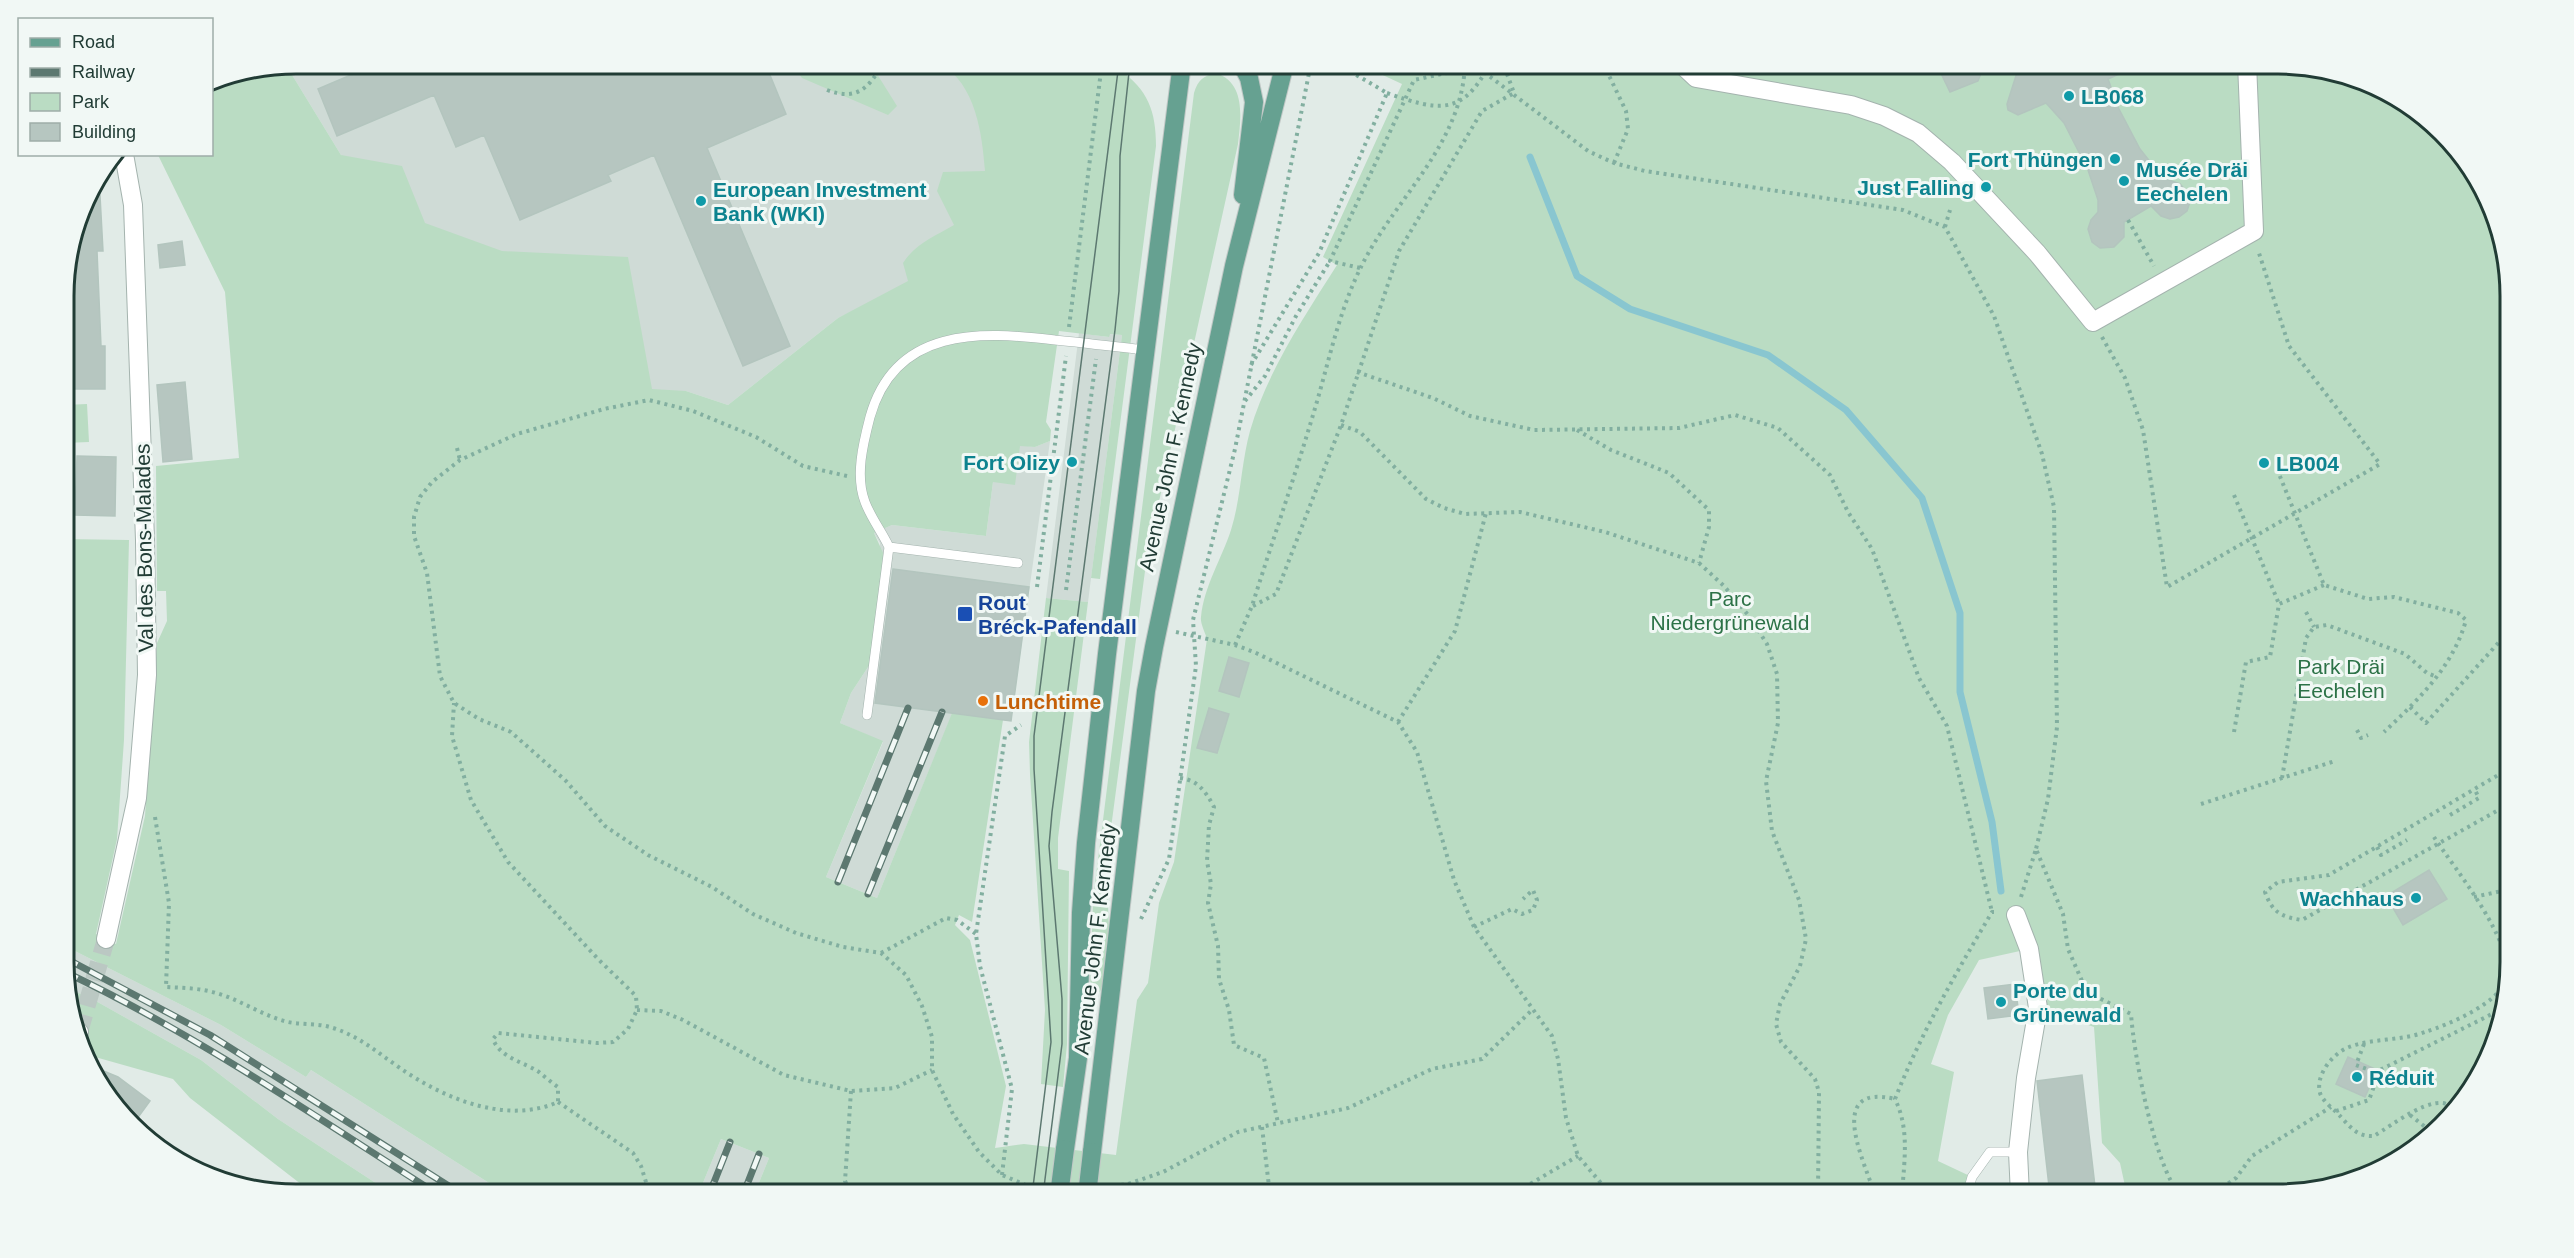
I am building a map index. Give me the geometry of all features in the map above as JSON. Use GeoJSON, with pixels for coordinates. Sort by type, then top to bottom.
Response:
{"type":"FeatureCollection","features":[{"type":"Feature","properties":{"kind":"main road","name":"Avenue John F. Kennedy"},"geometry":{"type":"LineString","coordinates":[[1060,1184],[1078,1059],[1081,913],[1086,843],[1107,654],[1181,74]]}},
{"type":"Feature","properties":{"kind":"main road"},"geometry":{"type":"LineString","coordinates":[[1234,266],[1254,102],[1247,74]]}},
{"type":"Feature","properties":{"kind":"main road","name":"Avenue John F. Kennedy"},"geometry":{"type":"LineString","coordinates":[[1093,1184],[1092,1152],[1146,691],[1234,266],[1282,74]]}},
{"type":"Feature","properties":{"kind":"street"},"geometry":{"type":"LineString","coordinates":[[1692,74],[1696,78],[1851,105],[1884,116],[1918,133],[1960,170],[2037,253],[2093,322],[2254,231],[2247,74]]}},
{"type":"Feature","properties":{"kind":"street","name":"Val des Bons-Malades"},"geometry":{"type":"LineString","coordinates":[[106,939],[137,798],[147,675],[145,540],[133,205],[123,156]]}},
{"type":"Feature","properties":{"kind":"street"},"geometry":{"type":"LineString","coordinates":[[2016,915],[2030,949],[2038,1008],[2026,1078],[2018,1152],[2019,1184]]}},
{"type":"Feature","properties":{"kind":"lane"},"geometry":{"type":"LineString","coordinates":[[867,715],[889,547],[865,502],[859,479],[867,428],[875,401],[889,377],[906,358],[930,345],[954,338],[994,335],[1146,350]]}},
{"type":"Feature","properties":{"kind":"lane"},"geometry":{"type":"LineString","coordinates":[[889,547],[1018,563]]}},
{"type":"Feature","properties":{"kind":"lane"},"geometry":{"type":"LineString","coordinates":[[1970,1184],[1972,1177],[1990,1152],[2018,1152]]}},
{"type":"Feature","properties":{"kind":"path"},"geometry":{"type":"LineString","coordinates":[[827,90],[842,96],[864,89],[874,74]]}},
{"type":"Feature","properties":{"kind":"path","name":"Avenue John F. Kennedy"},"geometry":{"type":"LineString","coordinates":[[1142,919],[1168,859],[1196,666],[1193,620],[1244,404],[1249,369],[1309,74]]}},
{"type":"Feature","properties":{"kind":"path"},"geometry":{"type":"LineString","coordinates":[[1355,74],[1387,93],[1431,106],[1461,102],[1485,74]]}},
{"type":"Feature","properties":{"kind":"path"},"geometry":{"type":"LineString","coordinates":[[1244,404],[1265,376],[1296,316],[1330,261],[1414,80],[1442,74]]}},
{"type":"Feature","properties":{"kind":"path"},"geometry":{"type":"LineString","coordinates":[[1236,645],[1252,606],[1341,319],[1360,268],[1382,228],[1431,160],[1449,126],[1462,93],[1464,74]]}},
{"type":"Feature","properties":{"kind":"path"},"geometry":{"type":"LineString","coordinates":[[1488,74],[1588,151],[1614,163],[1645,171],[1903,210],[1945,228],[1994,316],[2042,454],[2054,507],[2057,727],[2048,798],[2036,849],[2016,915],[1992,912]]}},
{"type":"Feature","properties":{"kind":"path"},"geometry":{"type":"LineString","coordinates":[[1507,74],[1515,93]]}},
{"type":"Feature","properties":{"kind":"path"},"geometry":{"type":"LineString","coordinates":[[1608,74],[1626,111],[1628,129],[1614,163]]}},
{"type":"Feature","properties":{"kind":"path"},"geometry":{"type":"LineString","coordinates":[[1249,369],[1319,253],[1387,93]]}},
{"type":"Feature","properties":{"kind":"path"},"geometry":{"type":"LineString","coordinates":[[1252,606],[1276,594],[1341,425],[1396,260],[1409,233],[1482,111],[1515,93]]}},
{"type":"Feature","properties":{"kind":"path"},"geometry":{"type":"LineString","coordinates":[[1945,228],[1950,210]]}},
{"type":"Feature","properties":{"kind":"path"},"geometry":{"type":"LineString","coordinates":[[2128,220],[2150,260]]}},
{"type":"Feature","properties":{"kind":"path"},"geometry":{"type":"LineString","coordinates":[[2093,322],[2125,378],[2143,430],[2167,587],[2380,464],[2289,346],[2254,231]]}},
{"type":"Feature","properties":{"kind":"path"},"geometry":{"type":"LineString","coordinates":[[1330,261],[1360,268]]}},
{"type":"Feature","properties":{"kind":"path"},"geometry":{"type":"LineString","coordinates":[[1066,590],[1098,344]]}},
{"type":"Feature","properties":{"kind":"path"},"geometry":{"type":"LineString","coordinates":[[1357,372],[1433,398],[1470,416],[1534,430],[1679,428],[1735,415],[1778,428],[1830,475],[1848,512],[1872,549],[1919,678],[1947,726],[1992,912],[1935,1010],[1895,1099]]}},
{"type":"Feature","properties":{"kind":"path"},"geometry":{"type":"LineString","coordinates":[[558,1102],[558,1086],[537,1071],[507,1055],[495,1046],[493,1039],[498,1033],[597,1043],[613,1042],[628,1029],[638,1010],[636,996],[598,959],[508,862],[471,800],[452,736],[454,703],[440,676],[427,573],[414,536],[414,517],[420,497],[432,482],[460,460],[517,434],[604,409],[649,400],[693,411],[756,437],[803,466],[859,479]]}},
{"type":"Feature","properties":{"kind":"path"},"geometry":{"type":"LineString","coordinates":[[1341,425],[1360,432],[1426,499],[1444,508],[1465,514],[1520,512],[1605,532],[1699,563],[1724,586],[1749,616],[1767,644],[1777,674],[1778,723],[1766,781],[1772,831],[1799,900],[1806,939],[1800,966],[1780,1004],[1776,1024],[1781,1042],[1815,1079],[1819,1092],[1818,1184]]}},
{"type":"Feature","properties":{"kind":"path"},"geometry":{"type":"LineString","coordinates":[[1576,429],[1611,450],[1668,473],[1709,510],[1709,527],[1699,563]]}},
{"type":"Feature","properties":{"kind":"path"},"geometry":{"type":"LineString","coordinates":[[457,448],[460,460]]}},
{"type":"Feature","properties":{"kind":"path"},"geometry":{"type":"LineString","coordinates":[[2277,469],[2324,585]]}},
{"type":"Feature","properties":{"kind":"path"},"geometry":{"type":"LineString","coordinates":[[2234,495],[2279,604],[2270,657],[2246,662],[2234,732]]}},
{"type":"Feature","properties":{"kind":"path"},"geometry":{"type":"LineString","coordinates":[[1398,722],[1455,631],[1486,513]]}},
{"type":"Feature","properties":{"kind":"path"},"geometry":{"type":"LineString","coordinates":[[2279,604],[2324,585],[2367,598],[2394,597],[2458,613],[2466,620],[2462,633],[2437,677],[2384,732]]}},
{"type":"Feature","properties":{"kind":"path"},"geometry":{"type":"LineString","coordinates":[[2306,612],[2314,627]]}},
{"type":"Feature","properties":{"kind":"path"},"geometry":{"type":"LineString","coordinates":[[2282,778],[2306,638],[2314,627],[2326,625],[2405,654],[2427,673],[2437,677]]}},
{"type":"Feature","properties":{"kind":"path"},"geometry":{"type":"LineString","coordinates":[[1158,628],[1236,645],[1254,652],[1398,722],[1417,752],[1454,880],[1474,927],[1552,1036],[1558,1059],[1566,1118],[1578,1156],[1602,1184]]}},
{"type":"Feature","properties":{"kind":"path"},"geometry":{"type":"LineString","coordinates":[[2410,707],[2426,723],[2500,641]]}},
{"type":"Feature","properties":{"kind":"path"},"geometry":{"type":"LineString","coordinates":[[2348,685],[2356,698]]}},
{"type":"Feature","properties":{"kind":"path"},"geometry":{"type":"LineString","coordinates":[[454,703],[479,718],[512,732],[566,782],[605,826],[648,855],[712,887],[753,914],[796,933],[843,947],[881,953],[906,975],[922,1006],[932,1037],[932,1070],[953,1114],[979,1152],[1002,1175],[1012,1089],[980,966],[976,933],[1005,735],[1021,724]]}},
{"type":"Feature","properties":{"kind":"path"},"geometry":{"type":"LineString","coordinates":[[2357,730],[2361,738],[2367,735]]}},
{"type":"Feature","properties":{"kind":"path"},"geometry":{"type":"LineString","coordinates":[[2201,804],[2335,761]]}},
{"type":"Feature","properties":{"kind":"path"},"geometry":{"type":"LineString","coordinates":[[2500,774],[2330,875],[2278,882],[2265,892],[2270,907],[2289,918],[2302,920],[2500,809]]}},
{"type":"Feature","properties":{"kind":"path"},"geometry":{"type":"LineString","coordinates":[[1180,778],[1192,779],[1206,792],[1214,807],[1209,825],[1207,861],[1211,884],[1208,903],[1218,946],[1219,979],[1229,1011],[1234,1045],[1264,1058],[1278,1123]]}},
{"type":"Feature","properties":{"kind":"path"},"geometry":{"type":"LineString","coordinates":[[2450,815],[2479,798],[2475,790]]}},
{"type":"Feature","properties":{"kind":"path"},"geometry":{"type":"LineString","coordinates":[[137,798],[152,798],[169,903],[166,987],[216,993],[289,1022],[332,1027],[378,1050],[401,1069],[446,1094],[470,1104],[522,1111],[541,1110],[558,1102]]}},
{"type":"Feature","properties":{"kind":"path"},"geometry":{"type":"LineString","coordinates":[[2434,837],[2500,937]]}},
{"type":"Feature","properties":{"kind":"path"},"geometry":{"type":"LineString","coordinates":[[2377,847],[2381,855],[2407,840]]}},
{"type":"Feature","properties":{"kind":"path"},"geometry":{"type":"LineString","coordinates":[[2036,849],[2063,914],[2068,949],[2082,981],[2091,993],[2131,1014],[2134,1050],[2163,1167],[2171,1184]]}},
{"type":"Feature","properties":{"kind":"path"},"geometry":{"type":"LineString","coordinates":[[1474,927],[1512,909],[1522,914],[1533,910],[1537,900],[1533,890],[1523,899]]}},
{"type":"Feature","properties":{"kind":"path"},"geometry":{"type":"LineString","coordinates":[[2474,897],[2500,891]]}},
{"type":"Feature","properties":{"kind":"path"},"geometry":{"type":"LineString","coordinates":[[881,953],[946,918],[957,920],[976,933]]}},
{"type":"Feature","properties":{"kind":"path"},"geometry":{"type":"LineString","coordinates":[[2449,1105],[2446,1102],[2427,1104],[2374,1136],[2366,1136],[2357,1134],[2331,1107],[2320,1094],[2319,1083],[2324,1068],[2348,1047],[2425,1033],[2495,998],[2499,992]]}},
{"type":"Feature","properties":{"kind":"path"},"geometry":{"type":"LineString","coordinates":[[638,1010],[661,1011],[683,1020],[784,1075],[851,1091],[895,1088],[932,1070]]}},
{"type":"Feature","properties":{"kind":"path"},"geometry":{"type":"LineString","coordinates":[[1128,1184],[1163,1172],[1238,1132],[1348,1108],[1432,1069],[1482,1059],[1532,1010]]}},
{"type":"Feature","properties":{"kind":"path"},"geometry":{"type":"LineString","coordinates":[[2336,1111],[2369,1100],[2380,1070],[2495,1013]]}},
{"type":"Feature","properties":{"kind":"path"},"geometry":{"type":"LineString","coordinates":[[2364,1044],[2356,1065],[2367,1069]]}},
{"type":"Feature","properties":{"kind":"path"},"geometry":{"type":"LineString","coordinates":[[846,1184],[851,1091]]}},
{"type":"Feature","properties":{"kind":"path"},"geometry":{"type":"LineString","coordinates":[[1871,1184],[1853,1129],[1855,1108],[1865,1098],[1880,1095],[1895,1099],[1903,1115],[1906,1139],[1903,1184]]}},
{"type":"Feature","properties":{"kind":"path"},"geometry":{"type":"LineString","coordinates":[[558,1102],[633,1153],[641,1166],[647,1184]]}},
{"type":"Feature","properties":{"kind":"path"},"geometry":{"type":"LineString","coordinates":[[2227,1184],[2236,1178],[2252,1156],[2331,1107]]}},
{"type":"Feature","properties":{"kind":"path"},"geometry":{"type":"LineString","coordinates":[[2410,1115],[2426,1128]]}},
{"type":"Feature","properties":{"kind":"path"},"geometry":{"type":"LineString","coordinates":[[1262,1127],[1269,1184]]}},
{"type":"Feature","properties":{"kind":"path"},"geometry":{"type":"LineString","coordinates":[[1530,1184],[1578,1156]]}},
{"type":"Feature","properties":{"kind":"shaded area"},"geometry":{"type":"Polygon","coordinates":[[[292,74],[995,74],[1000,79],[978,252],[838,318],[728,405],[686,391],[556,414],[341,155],[292,74]]]}},
{"type":"Feature","properties":{"kind":"shaded area"},"geometry":{"type":"Polygon","coordinates":[[[1079,333],[1108,337],[1109,334],[1122,335],[1088,602],[1046,598],[1079,333]]]}},
{"type":"Feature","properties":{"kind":"shaded area"},"geometry":{"type":"Polygon","coordinates":[[[1050,441],[1011,721],[952,714],[877,898],[826,877],[883,742],[840,723],[851,693],[870,664],[880,543],[874,533],[892,525],[986,536],[993,482],[1020,445],[1035,447],[1050,441]]]}},
{"type":"Feature","properties":{"kind":"shaded area"},"geometry":{"type":"Polygon","coordinates":[[[74,951],[221,1025],[306,1077],[311,1070],[491,1184],[377,1184],[278,1119],[201,1060],[75,992],[74,951]]]}},
{"type":"Feature","properties":{"kind":"shaded area"},"geometry":{"type":"Polygon","coordinates":[[[721,1139],[769,1158],[758,1184],[703,1184],[721,1139]]]}},
{"type":"Feature","properties":{"kind":"green space"},"geometry":{"type":"Polygon","coordinates":[[[292,74],[341,155],[402,166],[425,223],[502,251],[628,257],[652,389],[686,391],[728,405],[838,318],[908,281],[903,263],[908,256],[926,241],[954,225],[937,191],[943,172],[985,171],[979,126],[975,111],[962,84],[954,74],[1125,74],[1137,85],[1148,102],[1156,134],[1100,579],[1091,578],[1122,335],[1110,334],[1109,337],[1059,331],[1046,422],[1051,430],[1050,441],[1035,447],[1020,446],[1015,485],[993,482],[986,536],[892,525],[874,533],[884,555],[870,664],[851,693],[840,723],[883,741],[826,877],[877,898],[952,713],[1003,720],[972,922],[959,915],[955,925],[970,940],[1006,1086],[995,1148],[1024,1144],[1116,1155],[1137,1000],[1148,983],[1159,903],[1174,862],[1207,639],[1201,619],[1203,606],[1209,583],[1231,530],[1247,443],[1257,409],[1276,366],[1337,265],[1323,257],[1402,84],[1381,74],[2293,74],[2336,81],[2363,90],[2402,111],[2425,129],[2455,160],[2478,197],[2493,238],[2500,281],[2500,977],[2489,1034],[2478,1061],[2455,1098],[2425,1129],[2402,1147],[2377,1162],[2336,1177],[2293,1184],[2125,1184],[2120,1163],[2102,1143],[2094,1027],[2038,1008],[2029,949],[1979,960],[1948,1015],[1931,1064],[1954,1072],[1938,1161],[1972,1177],[1970,1184],[758,1184],[769,1158],[721,1139],[703,1184],[491,1184],[311,1070],[306,1077],[221,1025],[74,951],[74,539],[129,540],[124,740],[117,839],[96,934],[116,944],[145,816],[157,643],[167,621],[166,591],[157,591],[156,466],[239,458],[225,292],[158,156],[213,156],[213,89],[267,75],[292,74]]]}},
{"type":"Feature","properties":{"kind":"green space"},"geometry":{"type":"Polygon","coordinates":[[[799,74],[877,74],[897,106],[888,115],[802,78],[799,74]]]}},
{"type":"Feature","properties":{"kind":"green space"},"geometry":{"type":"Polygon","coordinates":[[[1218,74],[1226,78],[1237,93],[1240,113],[1238,144],[1147,556],[1106,866],[1109,927],[1103,984],[1100,992],[1095,993],[1090,991],[1093,900],[1194,93],[1197,85],[1208,76],[1218,74]]]}},
{"type":"Feature","properties":{"kind":"green space"},"geometry":{"type":"Polygon","coordinates":[[[87,404],[89,442],[74,443],[74,405],[87,404]]]}},
{"type":"Feature","properties":{"kind":"green space"},"geometry":{"type":"Polygon","coordinates":[[[1046,598],[1088,602],[1058,838],[1058,869],[1069,871],[1067,1044],[1063,1087],[1041,1084],[1045,1010],[1030,774],[1029,742],[1046,598]]]}},
{"type":"Feature","properties":{"kind":"green space"},"geometry":{"type":"Polygon","coordinates":[[[75,992],[201,1060],[278,1119],[377,1184],[301,1184],[190,1098],[173,1079],[94,1057],[75,992]]]}},
{"type":"Feature","properties":{"kind":"building","name":"European Investment Bank (WKI)"},"geometry":{"type":"Polygon","coordinates":[[[353,74],[770,74],[786,114],[707,148],[790,346],[743,366],[654,155],[608,175],[611,181],[520,220],[484,135],[456,147],[434,95],[337,136],[318,89],[353,74]]]}},
{"type":"Feature","properties":{"kind":"building"},"geometry":{"type":"Polygon","coordinates":[[[1941,74],[1981,74],[1978,81],[1950,92],[1941,74]]]}},
{"type":"Feature","properties":{"kind":"building","name":"Fort Thüngen"},"geometry":{"type":"Polygon","coordinates":[[[2017,74],[2119,74],[2108,79],[2119,109],[2140,149],[2163,178],[2180,184],[2188,193],[2190,202],[2187,211],[2179,217],[2170,219],[2161,216],[2151,206],[2124,222],[2124,237],[2114,247],[2100,248],[2092,242],[2088,229],[2091,220],[2098,212],[2098,200],[2088,170],[2064,123],[2046,103],[2018,115],[2008,110],[2007,104],[2017,74]]]}},
{"type":"Feature","properties":{"kind":"building"},"geometry":{"type":"Polygon","coordinates":[[[100,191],[103,251],[97,251],[101,346],[105,346],[105,389],[74,389],[75,267],[85,224],[100,191]]]}},
{"type":"Feature","properties":{"kind":"building"},"geometry":{"type":"Polygon","coordinates":[[[182,241],[185,265],[160,268],[158,245],[182,241]]]}},
{"type":"Feature","properties":{"kind":"building"},"geometry":{"type":"Polygon","coordinates":[[[185,382],[192,459],[163,462],[157,385],[185,382]]]}},
{"type":"Feature","properties":{"kind":"building"},"geometry":{"type":"Polygon","coordinates":[[[77,456],[116,457],[115,516],[75,515],[77,456]]]}},
{"type":"Feature","properties":{"kind":"building"},"geometry":{"type":"Polygon","coordinates":[[[893,569],[1029,587],[1011,721],[875,703],[893,569]]]}},
{"type":"Feature","properties":{"kind":"building"},"geometry":{"type":"Polygon","coordinates":[[[1229,657],[1249,663],[1239,697],[1219,691],[1229,657]]]}},
{"type":"Feature","properties":{"kind":"building"},"geometry":{"type":"Polygon","coordinates":[[[1209,708],[1229,714],[1217,753],[1197,748],[1209,708]]]}},
{"type":"Feature","properties":{"kind":"building","name":"Wachhaus"},"geometry":{"type":"Polygon","coordinates":[[[2429,870],[2447,899],[2403,925],[2386,896],[2429,870]]]}},
{"type":"Feature","properties":{"kind":"building","name":"Porte du Grünewald"},"geometry":{"type":"Polygon","coordinates":[[[2015,984],[2019,1015],[1988,1019],[1984,988],[2015,984]]]}},
{"type":"Feature","properties":{"kind":"building","name":"Réduit"},"geometry":{"type":"Polygon","coordinates":[[[2348,1057],[2377,1070],[2365,1097],[2336,1084],[2348,1057]]]}},
{"type":"Feature","properties":{"kind":"building"},"geometry":{"type":"Polygon","coordinates":[[[101,1070],[118,1077],[150,1101],[138,1118],[119,1098],[101,1070]]]}},
{"type":"Feature","properties":{"kind":"building"},"geometry":{"type":"Polygon","coordinates":[[[2082,1075],[2095,1184],[2049,1184],[2037,1081],[2082,1075]]]}},
{"type":"Feature","properties":{"kind":"waterway"},"geometry":{"type":"LineString","coordinates":[[1530,157],[1577,276],[1630,309],[1768,355],[1846,410],[1922,498],[1960,613],[1960,692],[1992,822],[2001,891]]}},
{"type":"Feature","properties":{"kind":"tunnel"},"geometry":{"type":"LineString","coordinates":[[82,1023],[106,939]]}},
{"type":"Feature","properties":{"kind":"tram line"},"geometry":{"type":"LineString","coordinates":[[1033,1184],[1051,1042],[1034,769],[1034,736],[1118,74]]}},
{"type":"Feature","properties":{"kind":"tram line"},"geometry":{"type":"LineString","coordinates":[[1044,1184],[1062,1044],[1062,999],[1049,846],[1115,330],[1119,291],[1120,156],[1129,74]]}},
{"type":"Feature","properties":{"kind":"railway"},"geometry":{"type":"LineString","coordinates":[[838,882],[908,708]]}},
{"type":"Feature","properties":{"kind":"railway"},"geometry":{"type":"LineString","coordinates":[[868,894],[942,712]]}},
{"type":"Feature","properties":{"kind":"railway"},"geometry":{"type":"LineString","coordinates":[[74,963],[210,1035],[446,1184]]}},
{"type":"Feature","properties":{"kind":"railway"},"geometry":{"type":"LineString","coordinates":[[74,976],[162,1022],[209,1050],[422,1184]]}},
{"type":"Feature","properties":{"kind":"railway"},"geometry":{"type":"LineString","coordinates":[[713,1184],[730,1142]]}},
{"type":"Feature","properties":{"kind":"railway"},"geometry":{"type":"LineString","coordinates":[[747,1184],[759,1154]]}},
{"type":"Feature","properties":{"kind":"place","name":"LB068"},"geometry":{"type":"Point","coordinates":[2069,96]}},
{"type":"Feature","properties":{"kind":"place","name":"Fort Thüngen"},"geometry":{"type":"Point","coordinates":[2115,159]}},
{"type":"Feature","properties":{"kind":"place","name":"Musée Dräi Eechelen"},"geometry":{"type":"Point","coordinates":[2124,181]}},
{"type":"Feature","properties":{"kind":"place","name":"Just Falling"},"geometry":{"type":"Point","coordinates":[1986,187]}},
{"type":"Feature","properties":{"kind":"place","name":"European Investment Bank (WKI)"},"geometry":{"type":"Point","coordinates":[701,201]}},
{"type":"Feature","properties":{"kind":"place","name":"Fort Olizy"},"geometry":{"type":"Point","coordinates":[1072,462]}},
{"type":"Feature","properties":{"kind":"place","name":"LB004"},"geometry":{"type":"Point","coordinates":[2264,463]}},
{"type":"Feature","properties":{"kind":"place","name":"Rout Bréck-Pafendall"},"geometry":{"type":"Point","coordinates":[965,614]}},
{"type":"Feature","properties":{"kind":"place","name":"Lunchtime"},"geometry":{"type":"Point","coordinates":[983,701]}},
{"type":"Feature","properties":{"kind":"place","name":"Wachhaus"},"geometry":{"type":"Point","coordinates":[2416,898]}},
{"type":"Feature","properties":{"kind":"place","name":"Porte du Grünewald"},"geometry":{"type":"Point","coordinates":[2001,1002]}},
{"type":"Feature","properties":{"kind":"place","name":"Réduit"},"geometry":{"type":"Point","coordinates":[2357,1077]}},
{"type":"Feature","properties":{"kind":"park label","name":"Parc Niedergrünewald"},"geometry":{"type":"Point","coordinates":[1730,610]}},
{"type":"Feature","properties":{"kind":"park label","name":"Park Dräi Eechelen"},"geometry":{"type":"Point","coordinates":[2341,678]}}]}
